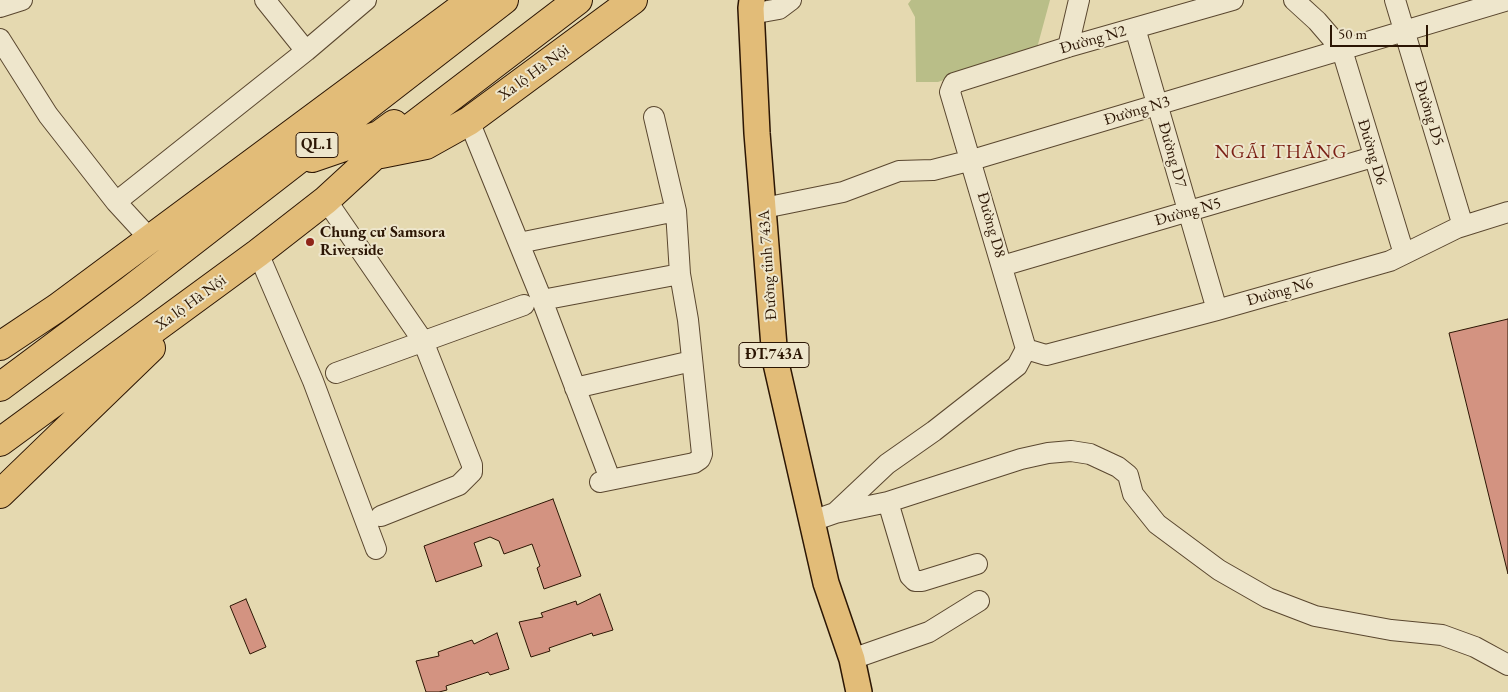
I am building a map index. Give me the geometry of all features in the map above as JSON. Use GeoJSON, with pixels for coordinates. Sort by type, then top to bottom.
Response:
{"type":"FeatureCollection","features":[{"type":"Feature","properties":{"kind":"highway","name":"QL.1"},"geometry":{"type":"LineString","coordinates":[[150,239],[472,0]]}},
{"type":"Feature","properties":{"kind":"highway","name":"QL.1"},"geometry":{"type":"LineString","coordinates":[[0,387],[130,290],[504,0]]}},
{"type":"Feature","properties":{"kind":"highway","name":"QL.1"},"geometry":{"type":"LineString","coordinates":[[507,54],[560,0]]}},
{"type":"Feature","properties":{"kind":"highway","name":"QL.1"},"geometry":{"type":"LineString","coordinates":[[507,54],[578,0]]}},
{"type":"Feature","properties":{"kind":"highway","name":"QL.1"},"geometry":{"type":"LineString","coordinates":[[292,165],[379,135],[507,54],[599,0]]}},
{"type":"Feature","properties":{"kind":"highway","name":"Xa lộ Hà Nội"},"geometry":{"type":"LineString","coordinates":[[375,155],[426,145],[469,121],[633,0]]}},
{"type":"Feature","properties":{"kind":"highway","name":"Xa lộ Hà Nội"},"geometry":{"type":"LineString","coordinates":[[0,442],[258,253],[326,200],[375,155],[507,54]]}},
{"type":"Feature","properties":{"kind":"highway"},"geometry":{"type":"LineString","coordinates":[[0,346],[57,308],[150,239],[204,233]]}},
{"type":"Feature","properties":{"kind":"highway"},"geometry":{"type":"LineString","coordinates":[[130,290],[150,239]]}},
{"type":"Feature","properties":{"kind":"highway"},"geometry":{"type":"LineString","coordinates":[[0,494],[109,391],[198,298]]}},
{"type":"Feature","properties":{"kind":"main road","name":"Đường tỉnh 743A"},"geometry":{"type":"LineString","coordinates":[[750,5],[757,133],[775,359],[826,583],[852,659],[859,692]]}},
{"type":"Feature","properties":{"kind":"street"},"geometry":{"type":"LineString","coordinates":[[0,7],[22,0]]}},
{"type":"Feature","properties":{"kind":"street"},"geometry":{"type":"LineString","coordinates":[[266,0],[306,51]]}},
{"type":"Feature","properties":{"kind":"street"},"geometry":{"type":"LineString","coordinates":[[116,202],[306,51],[366,0]]}},
{"type":"Feature","properties":{"kind":"street"},"geometry":{"type":"LineString","coordinates":[[750,5],[779,9],[791,0]]}},
{"type":"Feature","properties":{"kind":"street"},"geometry":{"type":"LineString","coordinates":[[1068,47],[1079,0]]}},
{"type":"Feature","properties":{"kind":"street","name":"Đường N2"},"geometry":{"type":"LineString","coordinates":[[954,83],[1068,47],[1233,0]]}},
{"type":"Feature","properties":{"kind":"street"},"geometry":{"type":"LineString","coordinates":[[1294,0],[1342,50]]}},
{"type":"Feature","properties":{"kind":"street","name":"Đường D5"},"geometry":{"type":"LineString","coordinates":[[1395,0],[1463,226]]}},
{"type":"Feature","properties":{"kind":"street","name":"Đường N3"},"geometry":{"type":"LineString","coordinates":[[764,208],[843,192],[899,172],[933,170],[972,160],[1404,31],[1507,6]]}},
{"type":"Feature","properties":{"kind":"street","name":"Đường D7"},"geometry":{"type":"LineString","coordinates":[[1135,28],[1217,310]]}},
{"type":"Feature","properties":{"kind":"street"},"geometry":{"type":"LineString","coordinates":[[0,39],[48,115],[116,202],[150,239]]}},
{"type":"Feature","properties":{"kind":"street","name":"Đường D6"},"geometry":{"type":"LineString","coordinates":[[1342,50],[1404,254]]}},
{"type":"Feature","properties":{"kind":"street","name":"Đường D8"},"geometry":{"type":"LineString","coordinates":[[954,83],[950,92],[972,160],[1026,349]]}},
{"type":"Feature","properties":{"kind":"street"},"geometry":{"type":"LineString","coordinates":[[469,121],[519,243],[533,302],[575,388],[605,481],[694,463],[700,459],[688,320],[680,274],[676,212],[654,117]]}},
{"type":"Feature","properties":{"kind":"street","name":"Đường N5"},"geometry":{"type":"LineString","coordinates":[[1002,266],[1373,156]]}},
{"type":"Feature","properties":{"kind":"street"},"geometry":{"type":"LineString","coordinates":[[326,200],[423,341],[472,465],[472,472],[459,485],[382,516]]}},
{"type":"Feature","properties":{"kind":"street"},"geometry":{"type":"LineString","coordinates":[[519,243],[676,212]]}},
{"type":"Feature","properties":{"kind":"street","name":"Đường N6"},"geometry":{"type":"LineString","coordinates":[[1026,349],[1046,355],[1217,310],[1390,261],[1463,226],[1508,212]]}},
{"type":"Feature","properties":{"kind":"street"},"geometry":{"type":"LineString","coordinates":[[258,253],[314,381],[376,549]]}},
{"type":"Feature","properties":{"kind":"street"},"geometry":{"type":"LineString","coordinates":[[336,373],[533,302],[680,274]]}},
{"type":"Feature","properties":{"kind":"street"},"geometry":{"type":"LineString","coordinates":[[835,513],[886,464],[934,431],[1017,366],[1026,349]]}},
{"type":"Feature","properties":{"kind":"street"},"geometry":{"type":"LineString","coordinates":[[575,388],[692,360]]}},
{"type":"Feature","properties":{"kind":"street"},"geometry":{"type":"LineString","coordinates":[[812,522],[835,513],[888,502],[1039,455],[1071,451],[1090,454],[1118,467],[1128,475],[1133,494],[1157,524],[1219,570],[1268,598],[1315,616],[1392,630],[1442,635],[1475,647],[1508,665]]}},
{"type":"Feature","properties":{"kind":"street"},"geometry":{"type":"LineString","coordinates":[[888,502],[910,576],[915,581],[922,581],[977,564]]}},
{"type":"Feature","properties":{"kind":"street"},"geometry":{"type":"LineString","coordinates":[[852,659],[929,632],[979,601]]}},
{"type":"Feature","properties":{"kind":"green space"},"geometry":{"type":"Polygon","coordinates":[[[911,0],[1050,0],[1037,48],[938,82],[916,82],[915,17],[908,4],[911,0]]]}},
{"type":"Feature","properties":{"kind":"building"},"geometry":{"type":"Polygon","coordinates":[[[1508,319],[1508,574],[1449,333],[1508,319]]]}},
{"type":"Feature","properties":{"kind":"building"},"geometry":{"type":"Polygon","coordinates":[[[553,499],[581,576],[544,589],[537,568],[540,566],[532,544],[504,554],[499,541],[490,537],[474,543],[482,566],[436,582],[424,546],[553,499]]]}},
{"type":"Feature","properties":{"kind":"building"},"geometry":{"type":"Polygon","coordinates":[[[600,594],[613,630],[593,636],[592,633],[549,648],[550,651],[531,657],[519,622],[543,617],[541,613],[576,601],[577,605],[600,594]]]}},
{"type":"Feature","properties":{"kind":"building"},"geometry":{"type":"Polygon","coordinates":[[[246,599],[266,647],[250,654],[230,606],[246,599]]]}},
{"type":"Feature","properties":{"kind":"building"},"geometry":{"type":"Polygon","coordinates":[[[497,633],[509,669],[490,675],[488,672],[446,686],[447,690],[426,692],[416,661],[439,656],[438,652],[472,640],[474,644],[497,633]]]}},
{"type":"Feature","properties":{"kind":"place","name":"Chung cư Samsora Riverside"},"geometry":{"type":"Point","coordinates":[310,242]}},
{"type":"Feature","properties":{"kind":"district","name":"NGÃI THẮNG"},"geometry":{"type":"Point","coordinates":[1281,153]}}]}
